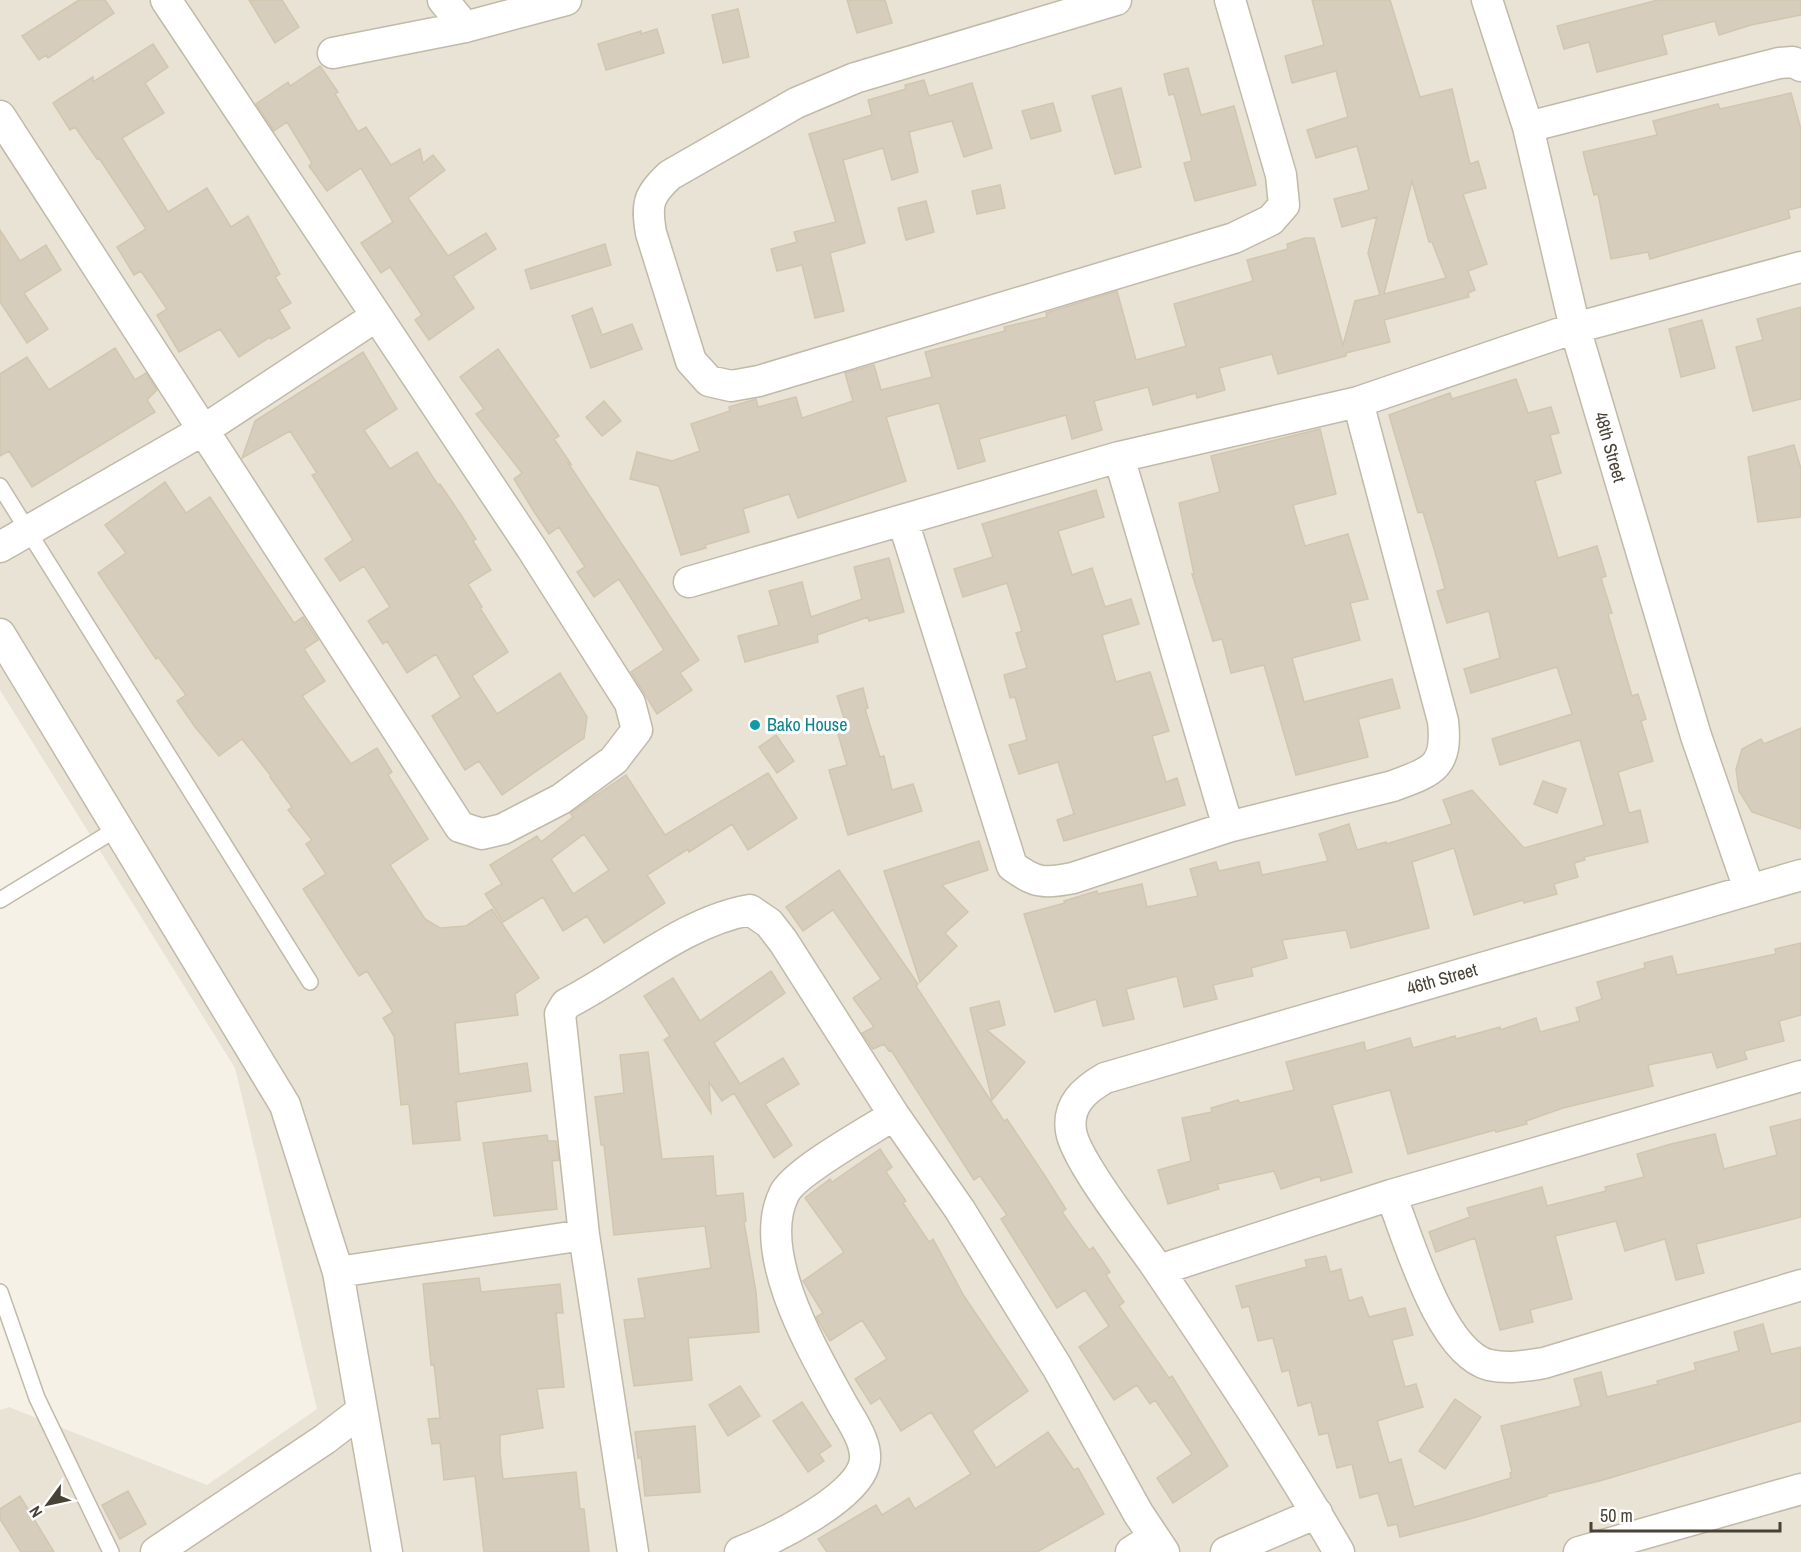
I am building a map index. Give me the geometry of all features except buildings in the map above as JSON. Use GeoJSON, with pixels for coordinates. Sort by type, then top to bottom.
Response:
{"type":"FeatureCollection","features":[{"type":"Feature","properties":{"kind":"street"},"geometry":{"type":"LineString","coordinates":[[0,116],[205,429],[460,827],[482,834],[503,829],[561,799],[614,760],[637,730],[630,703],[532,549],[375,317],[166,0]]}},
{"type":"Feature","properties":{"kind":"street"},"geometry":{"type":"LineString","coordinates":[[443,0],[465,27]]}},
{"type":"Feature","properties":{"kind":"street"},"geometry":{"type":"LineString","coordinates":[[333,53],[465,27],[566,0]]}},
{"type":"Feature","properties":{"kind":"street"},"geometry":{"type":"LineString","coordinates":[[1116,0],[855,78],[824,90],[670,175],[653,191],[647,212],[651,233],[691,361],[709,381],[731,386],[759,381],[1234,238],[1271,220],[1284,205],[1281,175],[1230,0]]}},
{"type":"Feature","properties":{"kind":"street","name":"48th Street"},"geometry":{"type":"LineString","coordinates":[[1487,0],[1528,127],[1575,328],[1696,736],[1749,889]]}},
{"type":"Feature","properties":{"kind":"street"},"geometry":{"type":"LineString","coordinates":[[1528,127],[1779,63],[1793,62],[1801,66]]}},
{"type":"Feature","properties":{"kind":"street"},"geometry":{"type":"LineString","coordinates":[[689,582],[1119,457],[1358,402],[1575,328],[1801,267]]}},
{"type":"Feature","properties":{"kind":"street"},"geometry":{"type":"LineString","coordinates":[[0,547],[205,429],[375,317]]}},
{"type":"Feature","properties":{"kind":"street"},"geometry":{"type":"LineString","coordinates":[[903,521],[1012,866],[1031,880],[1052,883],[1228,827],[1393,786],[1419,776],[1437,765],[1446,747],[1443,721],[1358,402]]}},
{"type":"Feature","properties":{"kind":"street"},"geometry":{"type":"LineString","coordinates":[[1119,457],[1228,827]]}},
{"type":"Feature","properties":{"kind":"street"},"geometry":{"type":"LineString","coordinates":[[0,634],[285,1105],[338,1272],[360,1412],[387,1552]]}},
{"type":"Feature","properties":{"kind":"street","name":"46th Street"},"geometry":{"type":"LineString","coordinates":[[1159,1270],[1080,1155],[1071,1131],[1074,1107],[1085,1089],[1116,1074],[1801,875]]}},
{"type":"Feature","properties":{"kind":"street"},"geometry":{"type":"LineString","coordinates":[[633,1552],[584,1235],[560,1014],[566,1004],[648,956],[731,913],[750,910],[769,923],[894,1115],[960,1210],[1057,1367],[1149,1547]]}},
{"type":"Feature","properties":{"kind":"street"},"geometry":{"type":"LineString","coordinates":[[1339,1552],[1317,1513],[1159,1270],[1391,1195],[1801,1076]]}},
{"type":"Feature","properties":{"kind":"street"},"geometry":{"type":"LineString","coordinates":[[740,1552],[820,1511],[852,1486],[865,1464],[862,1440],[819,1362],[784,1280],[777,1244],[778,1216],[784,1192],[804,1174],[894,1115]]}},
{"type":"Feature","properties":{"kind":"street"},"geometry":{"type":"LineString","coordinates":[[1391,1195],[1434,1305],[1448,1332],[1464,1352],[1488,1365],[1514,1368],[1544,1362],[1801,1285]]}},
{"type":"Feature","properties":{"kind":"street"},"geometry":{"type":"LineString","coordinates":[[338,1272],[584,1235]]}},
{"type":"Feature","properties":{"kind":"street"},"geometry":{"type":"LineString","coordinates":[[156,1552],[315,1446],[360,1412]]}},
{"type":"Feature","properties":{"kind":"street"},"geometry":{"type":"LineString","coordinates":[[1580,1552],[1801,1489]]}},
{"type":"Feature","properties":{"kind":"street"},"geometry":{"type":"LineString","coordinates":[[1226,1552],[1317,1513]]}},
{"type":"Feature","properties":{"kind":"lane"},"geometry":{"type":"LineString","coordinates":[[0,486],[310,982]]}},
{"type":"Feature","properties":{"kind":"lane"},"geometry":{"type":"LineString","coordinates":[[0,900],[118,828]]}},
{"type":"Feature","properties":{"kind":"lane"},"geometry":{"type":"LineString","coordinates":[[0,1292],[37,1398],[111,1552]]}},
{"type":"Feature","properties":{"kind":"shaded area"},"geometry":{"type":"Polygon","coordinates":[[[0,0],[1801,0],[1801,1552],[0,1552],[0,1410],[9,1407],[207,1485],[317,1409],[235,1068],[0,690],[0,0]]]}},
{"type":"Feature","properties":{"kind":"place","name":"Bako House"},"geometry":{"type":"Point","coordinates":[755,725]}}]}
